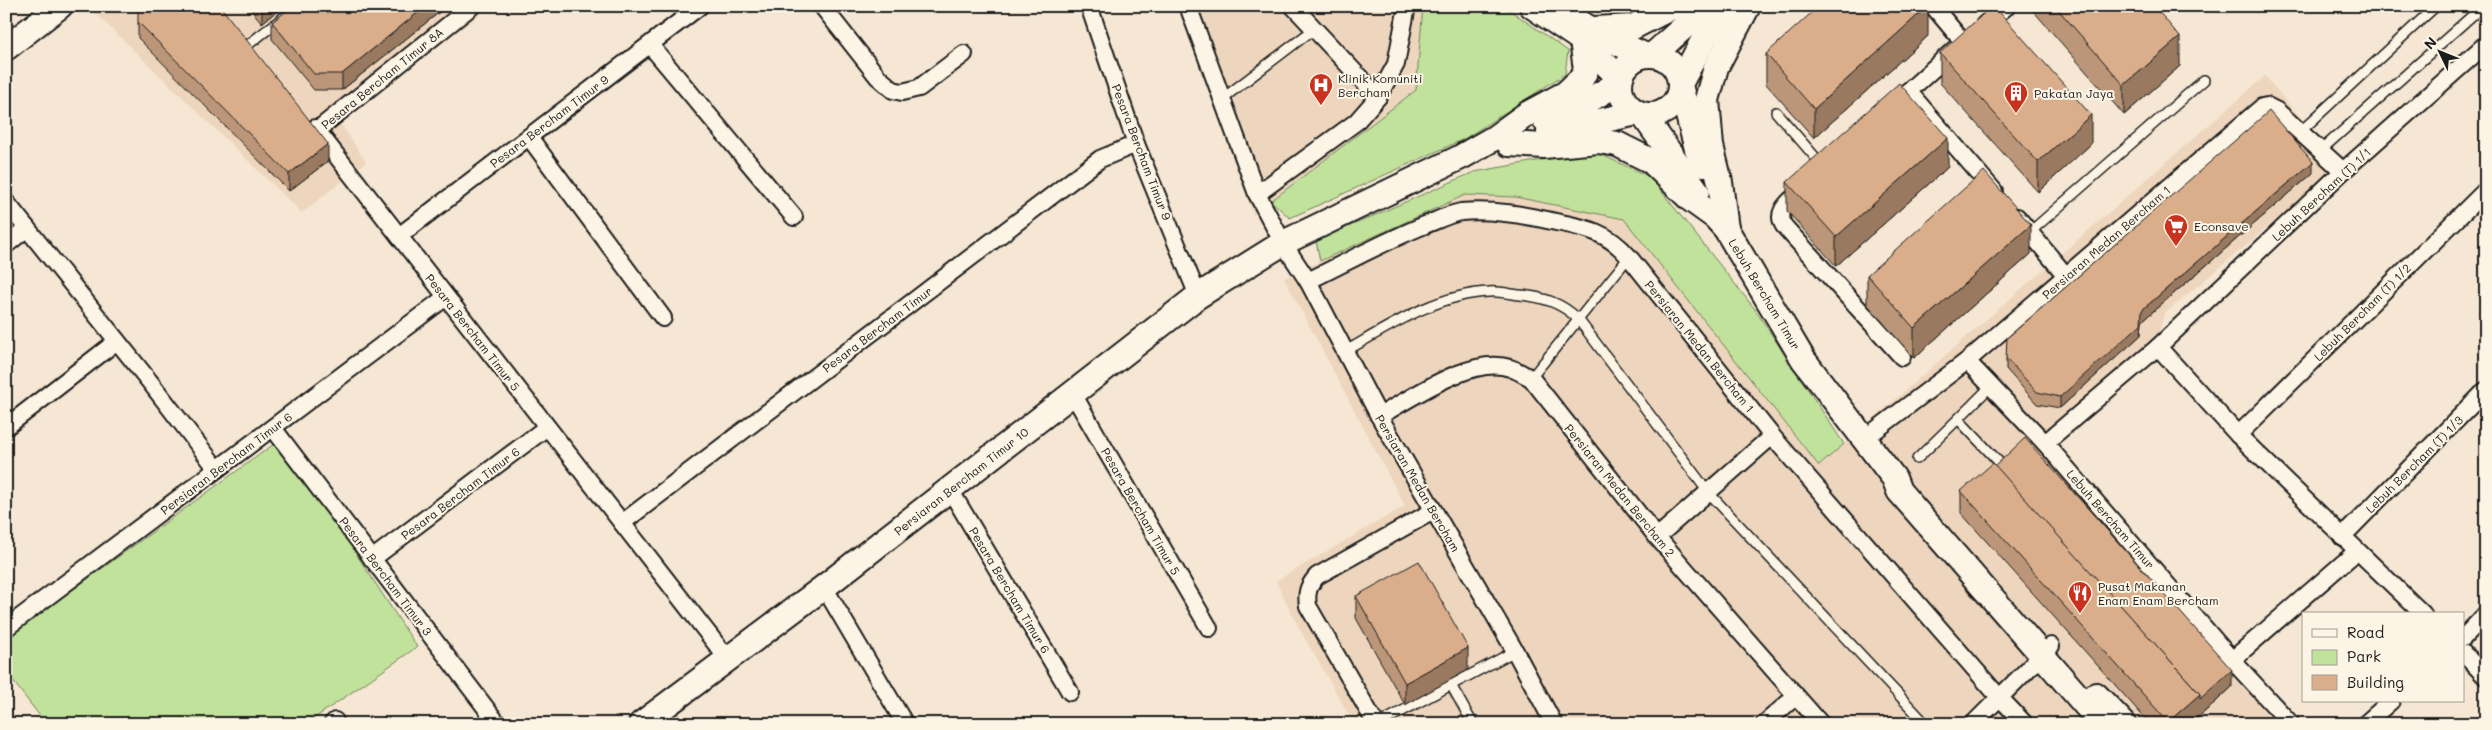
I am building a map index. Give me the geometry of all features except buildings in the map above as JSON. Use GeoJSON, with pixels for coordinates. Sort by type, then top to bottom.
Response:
{"type":"FeatureCollection","features":[{"type":"Feature","properties":{"kind":"street"},"geometry":{"type":"LineString","coordinates":[[6,48],[60,6]]}},
{"type":"Feature","properties":{"kind":"street","name":"Pesara Bercham Timur 8A"},"geometry":{"type":"LineString","coordinates":[[316,130],[472,6]]}},
{"type":"Feature","properties":{"kind":"street","name":"Pesara Bercham Timur 9"},"geometry":{"type":"LineString","coordinates":[[399,236],[700,6]]}},
{"type":"Feature","properties":{"kind":"street"},"geometry":{"type":"LineString","coordinates":[[822,6],[878,77],[892,90],[902,92],[919,88],[964,54]]}},
{"type":"Feature","properties":{"kind":"street","name":"Pesara Bercham Timur 9"},"geometry":{"type":"LineString","coordinates":[[1089,6],[1136,144],[1198,296]]}},
{"type":"Feature","properties":{"kind":"street","name":"Persiaran Medan Bercham"},"geometry":{"type":"LineString","coordinates":[[1188,6],[1257,194],[1283,243],[1308,281],[1379,416],[1515,651],[1554,724]]}},
{"type":"Feature","properties":{"kind":"street"},"geometry":{"type":"LineString","coordinates":[[1293,6],[1378,98]]}},
{"type":"Feature","properties":{"kind":"street"},"geometry":{"type":"LineString","coordinates":[[1257,194],[1356,122],[1378,98],[1396,64],[1407,6]]}},
{"type":"Feature","properties":{"kind":"street"},"geometry":{"type":"LineString","coordinates":[[1532,6],[1586,35],[1648,55],[1663,57],[1672,63],[1678,72],[1697,149],[1722,220]]}},
{"type":"Feature","properties":{"kind":"street"},"geometry":{"type":"LineString","coordinates":[[1553,6],[1586,35],[1620,80],[1623,100],[1640,114],[1722,220]]}},
{"type":"Feature","properties":{"kind":"street"},"geometry":{"type":"LineString","coordinates":[[1586,35],[1633,27],[1674,6]]}},
{"type":"Feature","properties":{"kind":"street"},"geometry":{"type":"LineString","coordinates":[[1501,141],[1553,118],[1620,80],[1625,68],[1633,60],[1648,55],[1707,6]]}},
{"type":"Feature","properties":{"kind":"street"},"geometry":{"type":"LineString","coordinates":[[1501,141],[1640,114],[1654,116],[1664,113],[1678,99],[1681,85],[1706,36],[1730,6]]}},
{"type":"Feature","properties":{"kind":"street"},"geometry":{"type":"LineString","coordinates":[[1722,220],[1720,182],[1711,146],[1707,100],[1716,67],[1748,6]]}},
{"type":"Feature","properties":{"kind":"street"},"geometry":{"type":"LineString","coordinates":[[1932,6],[1963,42]]}},
{"type":"Feature","properties":{"kind":"street"},"geometry":{"type":"LineString","coordinates":[[1880,117],[1963,42],[2007,6]]}},
{"type":"Feature","properties":{"kind":"street"},"geometry":{"type":"LineString","coordinates":[[237,29],[260,58]]}},
{"type":"Feature","properties":{"kind":"street"},"geometry":{"type":"LineString","coordinates":[[1501,141],[1527,114],[1552,103],[1576,85],[1586,70],[1586,35]]}},
{"type":"Feature","properties":{"kind":"street","name":"Lebuh Bercham (T) 1/1"},"geometry":{"type":"LineString","coordinates":[[2045,443],[2158,347],[2343,172],[2486,44]]}},
{"type":"Feature","properties":{"kind":"street"},"geometry":{"type":"LineString","coordinates":[[650,45],[794,217]]}},
{"type":"Feature","properties":{"kind":"street"},"geometry":{"type":"LineString","coordinates":[[1908,91],[2067,277]]}},
{"type":"Feature","properties":{"kind":"street","name":"Persiaran Medan Bercham 1"},"geometry":{"type":"LineString","coordinates":[[1864,438],[1967,362],[2262,107],[2272,108],[2343,172]]}},
{"type":"Feature","properties":{"kind":"street","name":"Pesara Bercham Timur 5"},"geometry":{"type":"LineString","coordinates":[[305,116],[727,658]]}},
{"type":"Feature","properties":{"kind":"street"},"geometry":{"type":"LineString","coordinates":[[529,137],[663,318]]}},
{"type":"Feature","properties":{"kind":"street"},"geometry":{"type":"LineString","coordinates":[[1501,141],[1544,146],[1598,141],[1617,144],[1651,160],[1690,199],[1722,220]]}},
{"type":"Feature","properties":{"kind":"street","name":"Persiaran Bercham Timur 10"},"geometry":{"type":"LineString","coordinates":[[641,724],[824,587],[1198,296],[1283,243],[1461,157],[1501,141]]}},
{"type":"Feature","properties":{"kind":"street","name":"Pesara Bercham Timur"},"geometry":{"type":"LineString","coordinates":[[622,523],[1100,159],[1136,144]]}},
{"type":"Feature","properties":{"kind":"street"},"geometry":{"type":"LineString","coordinates":[[1839,156],[1785,206],[1780,216],[1781,221],[1902,357]]}},
{"type":"Feature","properties":{"kind":"street","name":"Lebuh Bercham (T) 1/2"},"geometry":{"type":"LineString","coordinates":[[2238,435],[2486,190]]}},
{"type":"Feature","properties":{"kind":"street"},"geometry":{"type":"LineString","coordinates":[[6,202],[150,382],[217,470]]}},
{"type":"Feature","properties":{"kind":"street","name":"Persiaran Medan Bercham 1"},"geometry":{"type":"LineString","coordinates":[[1308,281],[1400,235],[1460,212],[1496,212],[1528,216],[1574,225],[1605,235],[1617,242],[1772,436],[1999,697],[2025,724]]}},
{"type":"Feature","properties":{"kind":"street","name":"Lebuh Bercham Timur"},"geometry":{"type":"LineString","coordinates":[[1722,220],[1803,359],[1894,478],[1905,483],[2046,651],[2102,724]]}},
{"type":"Feature","properties":{"kind":"street"},"geometry":{"type":"LineString","coordinates":[[6,245],[28,228]]}},
{"type":"Feature","properties":{"kind":"street","name":"Persiaran Bercham Timur 6"},"geometry":{"type":"LineString","coordinates":[[6,628],[446,297]]}},
{"type":"Feature","properties":{"kind":"street"},"geometry":{"type":"LineString","coordinates":[[6,427],[117,341]]}},
{"type":"Feature","properties":{"kind":"street"},"geometry":{"type":"LineString","coordinates":[[2158,347],[2238,435],[2421,612]]}},
{"type":"Feature","properties":{"kind":"street","name":"Lebuh Bercham Timur"},"geometry":{"type":"LineString","coordinates":[[1967,362],[2045,443],[2232,660],[2291,724]]}},
{"type":"Feature","properties":{"kind":"street","name":"Persiaran Medan Bercham 2"},"geometry":{"type":"LineString","coordinates":[[1379,416],[1469,369],[1490,366],[1509,368],[1531,378],[1657,537],[1821,724]]}},
{"type":"Feature","properties":{"kind":"street","name":"Lebuh Bercham (T) 1/3"},"geometry":{"type":"LineString","coordinates":[[2342,537],[2486,390]]}},
{"type":"Feature","properties":{"kind":"street","name":"Pesara Bercham Timur 5"},"geometry":{"type":"LineString","coordinates":[[1073,394],[1209,628]]}},
{"type":"Feature","properties":{"kind":"street","name":"Pesara Bercham Timur 6"},"geometry":{"type":"LineString","coordinates":[[372,559],[547,427]]}},
{"type":"Feature","properties":{"kind":"street","name":"Pesara Bercham Timur 3"},"geometry":{"type":"LineString","coordinates":[[273,428],[498,724]]}},
{"type":"Feature","properties":{"kind":"street"},"geometry":{"type":"LineString","coordinates":[[1657,537],[1772,436]]}},
{"type":"Feature","properties":{"kind":"street","name":"Pesara Bercham Timur 6"},"geometry":{"type":"LineString","coordinates":[[949,488],[1070,692]]}},
{"type":"Feature","properties":{"kind":"street"},"geometry":{"type":"LineString","coordinates":[[1377,724],[1308,606],[1306,595],[1310,584],[1317,576],[1433,511]]}},
{"type":"Feature","properties":{"kind":"street"},"geometry":{"type":"LineString","coordinates":[[2232,660],[2357,551]]}},
{"type":"Feature","properties":{"kind":"street"},"geometry":{"type":"LineString","coordinates":[[824,587],[905,724]]}},
{"type":"Feature","properties":{"kind":"street"},"geometry":{"type":"LineString","coordinates":[[2464,637],[2486,614]]}},
{"type":"Feature","properties":{"kind":"street"},"geometry":{"type":"LineString","coordinates":[[1973,724],[2046,651]]}},
{"type":"Feature","properties":{"kind":"street","name":"Lebuh Bercham Timur"},"geometry":{"type":"LineString","coordinates":[[2046,651],[2124,724]]}},
{"type":"Feature","properties":{"kind":"street"},"geometry":{"type":"LineString","coordinates":[[2464,654],[2486,677]]}},
{"type":"Feature","properties":{"kind":"street"},"geometry":{"type":"LineString","coordinates":[[1764,724],[1796,696]]}},
{"type":"Feature","properties":{"kind":"street"},"geometry":{"type":"LineString","coordinates":[[2365,724],[2390,702]]}},
{"type":"Feature","properties":{"kind":"lane"},"geometry":{"type":"LineString","coordinates":[[249,44],[298,6]]}},
{"type":"Feature","properties":{"kind":"lane"},"geometry":{"type":"LineString","coordinates":[[2300,132],[2436,6]]}},
{"type":"Feature","properties":{"kind":"lane"},"geometry":{"type":"LineString","coordinates":[[2320,151],[2483,6]]}},
{"type":"Feature","properties":{"kind":"lane"},"geometry":{"type":"LineString","coordinates":[[1222,99],[1314,29]]}},
{"type":"Feature","properties":{"kind":"lane"},"geometry":{"type":"LineString","coordinates":[[2030,232],[2204,80]]}},
{"type":"Feature","properties":{"kind":"lane"},"geometry":{"type":"LineString","coordinates":[[1776,112],[1825,168]]}},
{"type":"Feature","properties":{"kind":"lane"},"geometry":{"type":"LineString","coordinates":[[1531,378],[1629,257]]}},
{"type":"Feature","properties":{"kind":"lane"},"geometry":{"type":"LineString","coordinates":[[1344,352],[1449,298],[1489,292],[1552,301],[1566,308],[1578,319],[1708,492],[1926,724]]}},
{"type":"Feature","properties":{"kind":"lane"},"geometry":{"type":"LineString","coordinates":[[1917,458],[1991,386]]}},
{"type":"Feature","properties":{"kind":"lane"},"geometry":{"type":"LineString","coordinates":[[1958,418],[1998,461]]}},
{"type":"Feature","properties":{"kind":"lane"},"geometry":{"type":"LineString","coordinates":[[1377,724],[1515,651]]}},
{"type":"Feature","properties":{"kind":"lane"},"geometry":{"type":"LineString","coordinates":[[1451,686],[1472,724]]}},
{"type":"Feature","properties":{"kind":"shaded area"},"geometry":{"type":"Polygon","coordinates":[[[88,6],[491,6],[339,121],[366,162],[302,213],[88,6]]]}},
{"type":"Feature","properties":{"kind":"shaded area"},"geometry":{"type":"Polygon","coordinates":[[[1180,6],[1423,6],[1416,90],[1253,215],[1180,6]]]}},
{"type":"Feature","properties":{"kind":"shaded area"},"geometry":{"type":"Polygon","coordinates":[[[2265,76],[2341,166],[2164,314],[2155,346],[2044,442],[2293,724],[1354,724],[1299,628],[1276,581],[1405,506],[1284,278],[1465,195],[1515,197],[1625,219],[1819,466],[2265,76]]]}},
{"type":"Feature","properties":{"kind":"green space"},"geometry":{"type":"Polygon","coordinates":[[[1423,6],[1504,6],[1568,51],[1565,74],[1464,139],[1290,218],[1271,201],[1416,90],[1423,6]]]}},
{"type":"Feature","properties":{"kind":"green space"},"geometry":{"type":"Polygon","coordinates":[[[1593,151],[1650,177],[1754,308],[1844,444],[1819,466],[1624,219],[1515,197],[1465,195],[1320,261],[1316,241],[1474,172],[1593,151]]]}},
{"type":"Feature","properties":{"kind":"green space"},"geometry":{"type":"Polygon","coordinates":[[[281,439],[417,647],[306,724],[46,724],[6,672],[6,638],[281,439]]]}},
{"type":"Feature","properties":{"kind":"place","name":"Klinik Komuniti Bercham"},"geometry":{"type":"Point","coordinates":[1321,106]}},
{"type":"Feature","properties":{"kind":"place","name":"Pakatan Jaya"},"geometry":{"type":"Point","coordinates":[2016,114]}},
{"type":"Feature","properties":{"kind":"place","name":"Econsave"},"geometry":{"type":"Point","coordinates":[2176,247]}},
{"type":"Feature","properties":{"kind":"place","name":"Pusat Makanan Enam Enam Bercham"},"geometry":{"type":"Point","coordinates":[2080,614]}}]}
